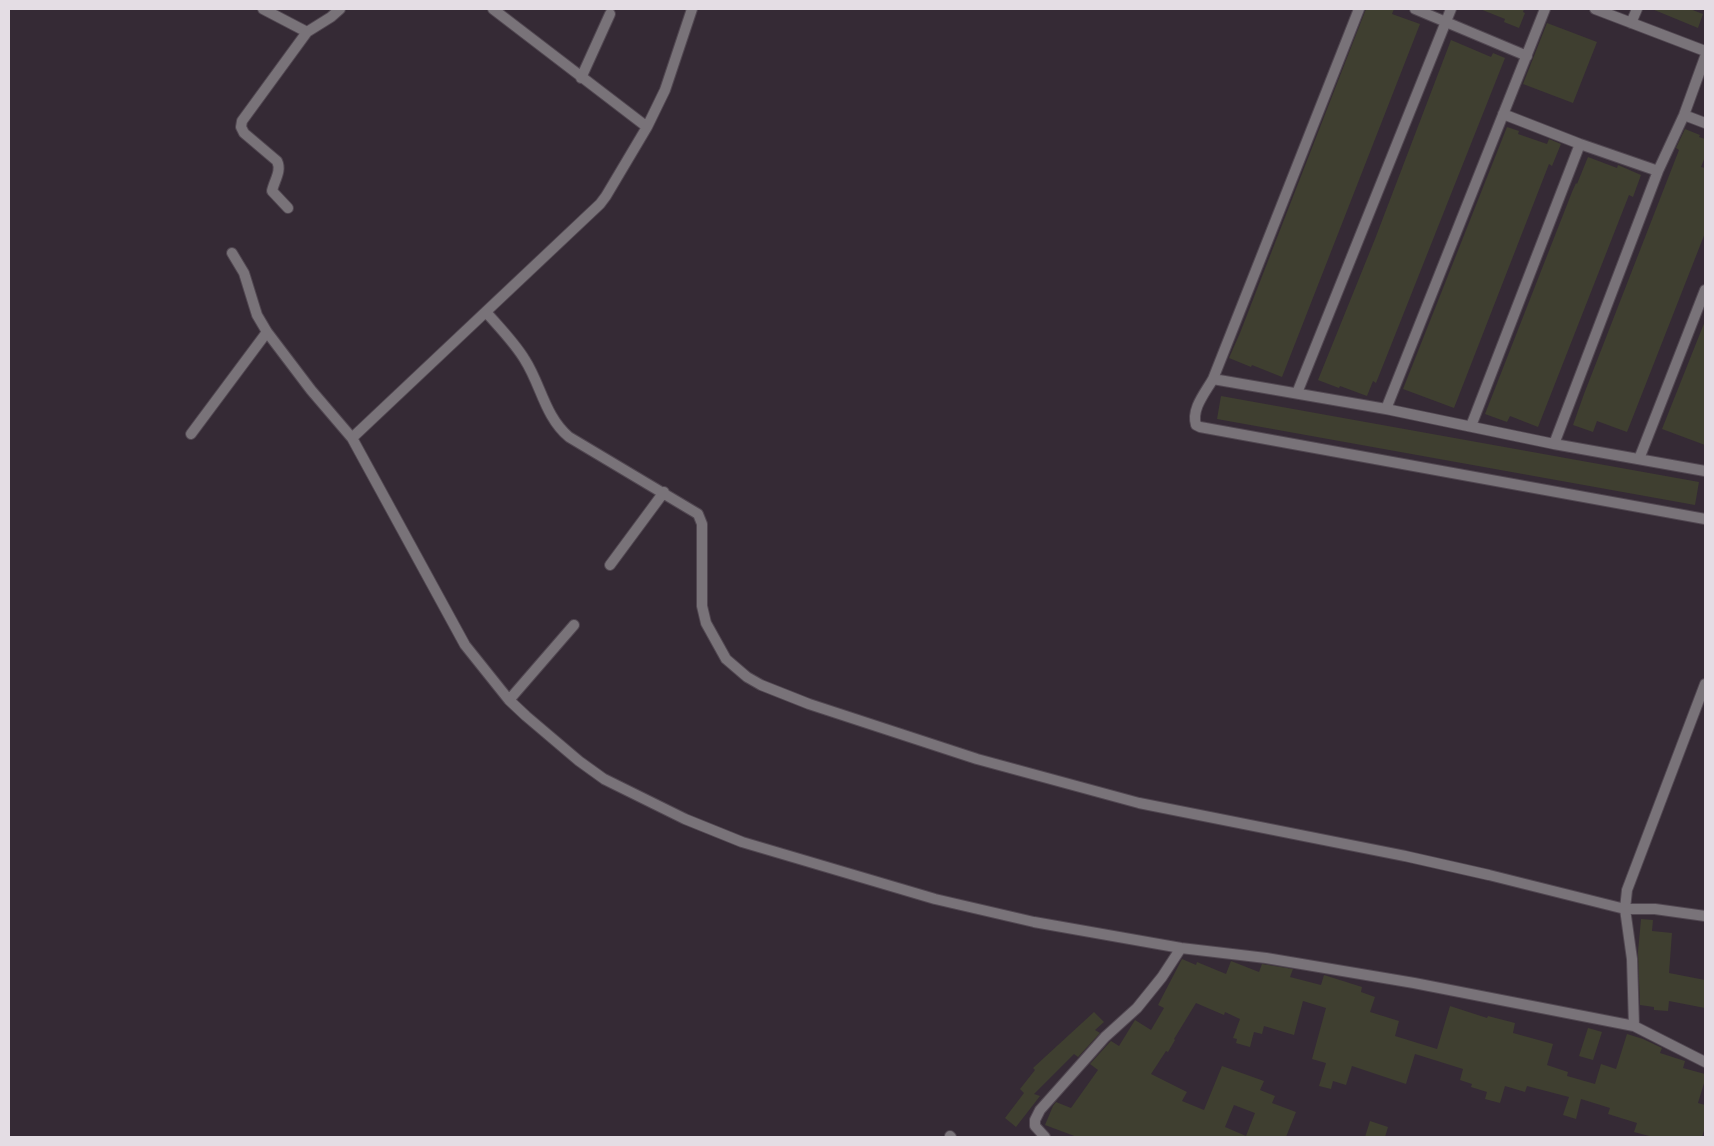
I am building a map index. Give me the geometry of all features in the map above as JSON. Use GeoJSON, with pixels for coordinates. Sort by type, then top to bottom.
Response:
{"type":"FeatureCollection","features":[{"type":"Feature","properties":{"kind":"street"},"geometry":{"type":"LineString","coordinates":[[263,9],[307,32]]}},
{"type":"Feature","properties":{"kind":"street"},"geometry":{"type":"LineString","coordinates":[[288,208],[272,191],[280,165],[244,133],[241,127],[242,121],[307,32],[340,9]]}},
{"type":"Feature","properties":{"kind":"street"},"geometry":{"type":"LineString","coordinates":[[493,9],[647,127]]}},
{"type":"Feature","properties":{"kind":"street"},"geometry":{"type":"LineString","coordinates":[[352,438],[600,204],[647,127],[665,90],[692,9]]}},
{"type":"Feature","properties":{"kind":"street"},"geometry":{"type":"LineString","coordinates":[[1360,9],[1212,379],[1194,414],[1195,423],[1200,427],[1705,519]]}},
{"type":"Feature","properties":{"kind":"street"},"geometry":{"type":"LineString","coordinates":[[1415,9],[1527,56]]}},
{"type":"Feature","properties":{"kind":"street"},"geometry":{"type":"LineString","coordinates":[[1297,393],[1451,9]]}},
{"type":"Feature","properties":{"kind":"street"},"geometry":{"type":"LineString","coordinates":[[1386,409],[1546,9]]}},
{"type":"Feature","properties":{"kind":"street"},"geometry":{"type":"LineString","coordinates":[[1595,9],[1705,51]]}},
{"type":"Feature","properties":{"kind":"street"},"geometry":{"type":"LineString","coordinates":[[1631,23],[1637,9]]}},
{"type":"Feature","properties":{"kind":"street"},"geometry":{"type":"LineString","coordinates":[[582,78],[610,14]]}},
{"type":"Feature","properties":{"kind":"street"},"geometry":{"type":"LineString","coordinates":[[1554,444],[1658,171],[1684,115],[1705,57]]}},
{"type":"Feature","properties":{"kind":"street"},"geometry":{"type":"LineString","coordinates":[[1503,114],[1580,144],[1658,171]]}},
{"type":"Feature","properties":{"kind":"street"},"geometry":{"type":"LineString","coordinates":[[1684,115],[1705,123]]}},
{"type":"Feature","properties":{"kind":"street"},"geometry":{"type":"LineString","coordinates":[[1471,426],[1580,144]]}},
{"type":"Feature","properties":{"kind":"street"},"geometry":{"type":"LineString","coordinates":[[232,253],[244,273],[257,314],[266,332],[311,390],[352,438],[465,644],[509,700],[580,762],[604,779],[685,819],[742,842],[935,899],[1034,922],[1181,948],[1266,958],[1405,982],[1634,1026],[1705,1062]]}},
{"type":"Feature","properties":{"kind":"street"},"geometry":{"type":"LineString","coordinates":[[1638,459],[1705,290]]}},
{"type":"Feature","properties":{"kind":"street"},"geometry":{"type":"LineString","coordinates":[[486,312],[524,358],[558,427],[569,437],[664,492],[693,511],[701,520],[702,606],[706,623],[726,659],[747,678],[761,685],[809,704],[977,759],[1139,803],[1442,864],[1625,909],[1655,909],[1705,916]]}},
{"type":"Feature","properties":{"kind":"street"},"geometry":{"type":"LineString","coordinates":[[190,434],[266,332]]}},
{"type":"Feature","properties":{"kind":"street"},"geometry":{"type":"LineString","coordinates":[[1212,379],[1386,409],[1554,444],[1705,470]]}},
{"type":"Feature","properties":{"kind":"street"},"geometry":{"type":"LineString","coordinates":[[610,565],[664,492]]}},
{"type":"Feature","properties":{"kind":"street"},"geometry":{"type":"LineString","coordinates":[[509,700],[574,625]]}},
{"type":"Feature","properties":{"kind":"street"},"geometry":{"type":"LineString","coordinates":[[1634,1026],[1632,959],[1625,909],[1626,890],[1705,684]]}},
{"type":"Feature","properties":{"kind":"street"},"geometry":{"type":"LineString","coordinates":[[1045,1137],[1035,1126],[1035,1120],[1040,1110],[1105,1037],[1138,1008],[1162,978],[1181,948]]}},
{"type":"Feature","properties":{"kind":"building"},"geometry":{"type":"Polygon","coordinates":[[[1366,9],[1394,9],[1392,14],[1420,24],[1282,377],[1229,358],[1366,9]]]}},
{"type":"Feature","properties":{"kind":"building"},"geometry":{"type":"Polygon","coordinates":[[[1480,9],[1524,9],[1523,12],[1525,13],[1519,28],[1504,22],[1505,19],[1480,9]]]}},
{"type":"Feature","properties":{"kind":"building"},"geometry":{"type":"Polygon","coordinates":[[[1652,9],[1690,9],[1703,14],[1698,28],[1652,9]]]}},
{"type":"Feature","properties":{"kind":"building"},"geometry":{"type":"Polygon","coordinates":[[[1547,23],[1597,42],[1573,103],[1523,84],[1547,23]]]}},
{"type":"Feature","properties":{"kind":"building"},"geometry":{"type":"Polygon","coordinates":[[[1451,40],[1491,57],[1493,53],[1505,58],[1376,383],[1373,381],[1367,396],[1318,380],[1375,239],[1451,40]]]}},
{"type":"Feature","properties":{"kind":"building"},"geometry":{"type":"Polygon","coordinates":[[[1507,127],[1519,131],[1518,134],[1547,144],[1549,139],[1561,144],[1552,166],[1549,164],[1454,408],[1403,389],[1507,127]]]}},
{"type":"Feature","properties":{"kind":"building"},"geometry":{"type":"Polygon","coordinates":[[[1685,129],[1705,139],[1705,157],[1701,167],[1705,168],[1705,233],[1627,432],[1597,421],[1593,432],[1573,425],[1679,150],[1676,148],[1685,129]]]}},
{"type":"Feature","properties":{"kind":"building"},"geometry":{"type":"Polygon","coordinates":[[[1588,157],[1617,168],[1618,165],[1641,175],[1633,197],[1629,195],[1538,427],[1510,416],[1507,422],[1485,414],[1572,192],[1588,157]]]}},
{"type":"Feature","properties":{"kind":"building"},"geometry":{"type":"Polygon","coordinates":[[[1705,321],[1705,445],[1662,429],[1705,321]]]}},
{"type":"Feature","properties":{"kind":"building"},"geometry":{"type":"Polygon","coordinates":[[[1221,396],[1699,482],[1695,505],[1217,419],[1221,396]]]}},
{"type":"Feature","properties":{"kind":"building"},"geometry":{"type":"Polygon","coordinates":[[[1641,919],[1653,920],[1652,931],[1672,933],[1669,973],[1705,980],[1705,1008],[1669,1001],[1668,1011],[1654,1010],[1654,1007],[1640,1005],[1638,952],[1641,919]]]}},
{"type":"Feature","properties":{"kind":"building"},"geometry":{"type":"Polygon","coordinates":[[[1182,959],[1196,965],[1197,962],[1226,974],[1231,961],[1259,972],[1262,964],[1293,969],[1290,977],[1321,985],[1324,975],[1362,987],[1361,992],[1375,997],[1370,1012],[1399,1021],[1395,1036],[1437,1049],[1450,1006],[1487,1018],[1488,1016],[1515,1023],[1513,1033],[1553,1044],[1547,1065],[1568,1072],[1567,1076],[1595,1084],[1601,1064],[1616,1069],[1627,1034],[1662,1048],[1660,1053],[1685,1061],[1683,1068],[1705,1074],[1698,1103],[1705,1105],[1705,1127],[1702,1137],[1653,1137],[1634,1132],[1637,1123],[1608,1114],[1610,1108],[1581,1099],[1576,1119],[1563,1115],[1569,1097],[1527,1086],[1525,1092],[1505,1086],[1500,1103],[1485,1099],[1487,1092],[1471,1087],[1472,1084],[1460,1080],[1463,1069],[1415,1054],[1406,1084],[1352,1066],[1346,1085],[1333,1081],[1331,1089],[1319,1086],[1326,1063],[1312,1059],[1326,1008],[1303,1001],[1294,1035],[1264,1026],[1262,1034],[1254,1032],[1250,1047],[1236,1043],[1237,1039],[1233,1038],[1240,1019],[1225,1012],[1224,1015],[1196,1003],[1168,1052],[1166,1051],[1151,1074],[1187,1092],[1182,1101],[1204,1110],[1222,1066],[1264,1081],[1260,1090],[1275,1096],[1272,1103],[1296,1112],[1286,1137],[1077,1137],[1045,1125],[1056,1102],[1071,1108],[1098,1070],[1090,1064],[1111,1041],[1119,1046],[1135,1020],[1151,1030],[1164,1008],[1158,1005],[1182,959]],[[1234,1105],[1225,1127],[1246,1136],[1255,1113],[1234,1105]]]}},
{"type":"Feature","properties":{"kind":"building"},"geometry":{"type":"Polygon","coordinates":[[[1094,1012],[1104,1022],[1095,1030],[1100,1033],[1078,1057],[1074,1054],[1034,1094],[1040,1096],[1016,1127],[1005,1118],[1024,1093],[1020,1089],[1035,1070],[1033,1068],[1094,1012]]]}},
{"type":"Feature","properties":{"kind":"building"},"geometry":{"type":"Polygon","coordinates":[[[1588,1028],[1602,1032],[1593,1060],[1579,1056],[1588,1028]]]}},
{"type":"Feature","properties":{"kind":"building"},"geometry":{"type":"Polygon","coordinates":[[[1370,1121],[1388,1127],[1385,1137],[1365,1137],[1370,1121]]]}}]}
